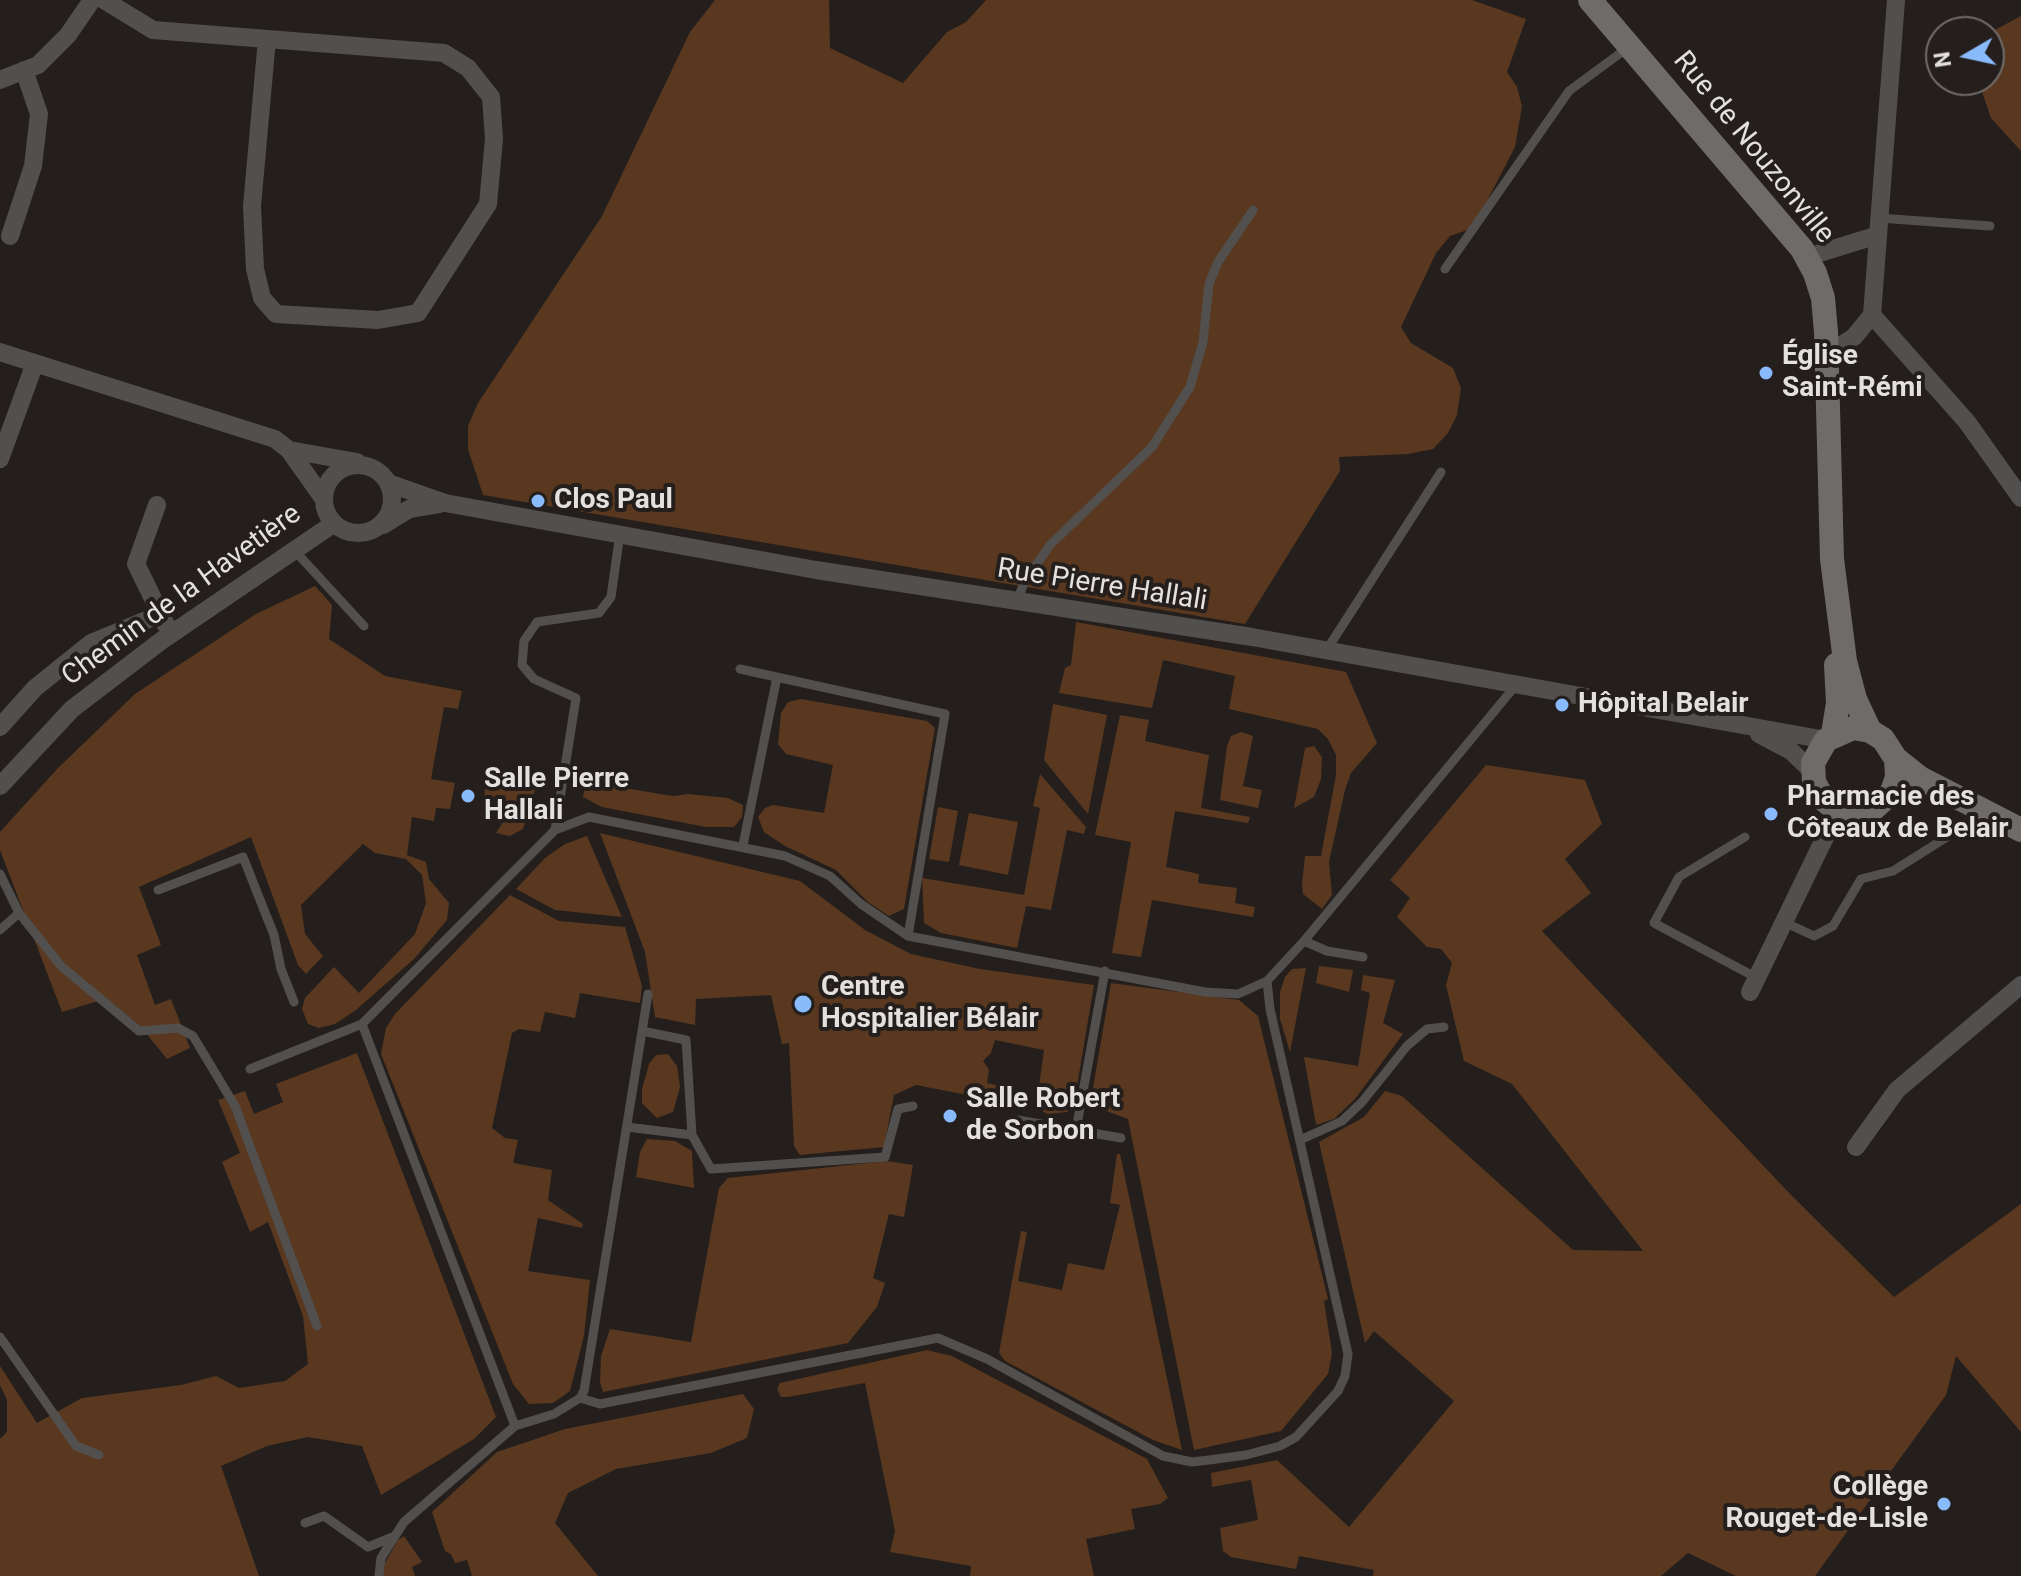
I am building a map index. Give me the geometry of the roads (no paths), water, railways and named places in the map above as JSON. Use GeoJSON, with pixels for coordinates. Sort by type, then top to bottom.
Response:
{"type":"FeatureCollection","features":[{"type":"Feature","properties":{"kind":"main road","name":"Rue de Nouzonville"},"geometry":{"type":"LineString","coordinates":[[1590,0],[1807,257],[1823,298],[1832,559],[1845,661],[1855,699],[1870,731],[1883,739],[1896,759],[1920,778],[1976,810]]}},
{"type":"Feature","properties":{"kind":"main road"},"geometry":{"type":"LineString","coordinates":[[1832,559],[1830,598],[1838,703],[1830,737],[1813,763],[1814,782],[1824,800],[1843,812],[1859,812]]}},
{"type":"Feature","properties":{"kind":"main road"},"geometry":{"type":"LineString","coordinates":[[1830,737],[1853,728],[1870,731]]}},
{"type":"Feature","properties":{"kind":"main road"},"geometry":{"type":"LineString","coordinates":[[1889,796],[1897,777],[1896,759]]}},
{"type":"Feature","properties":{"kind":"main road","name":"Rue de Nouzonville"},"geometry":{"type":"LineString","coordinates":[[1859,812],[1871,811],[1889,796],[1914,792],[1935,795],[2021,830]]}},
{"type":"Feature","properties":{"kind":"street"},"geometry":{"type":"LineString","coordinates":[[0,80],[38,65],[68,35],[92,0]]}},
{"type":"Feature","properties":{"kind":"street"},"geometry":{"type":"LineString","coordinates":[[104,0],[153,30],[267,39],[444,53],[468,68],[491,97],[494,139],[488,204],[418,313],[378,320],[276,314],[262,298],[255,269],[252,206],[267,39]]}},
{"type":"Feature","properties":{"kind":"street"},"geometry":{"type":"LineString","coordinates":[[1827,354],[1854,337],[1872,315],[1896,0]]}},
{"type":"Feature","properties":{"kind":"street"},"geometry":{"type":"LineString","coordinates":[[10,236],[33,166],[39,114],[24,70]]}},
{"type":"Feature","properties":{"kind":"street"},"geometry":{"type":"LineString","coordinates":[[1807,257],[1879,226]]}},
{"type":"Feature","properties":{"kind":"street"},"geometry":{"type":"LineString","coordinates":[[1872,315],[1967,422],[2021,498]]}},
{"type":"Feature","properties":{"kind":"street"},"geometry":{"type":"LineString","coordinates":[[0,352],[275,439],[289,450],[323,498],[333,524],[358,535],[383,525],[394,500],[384,474],[359,463],[289,450]]}},
{"type":"Feature","properties":{"kind":"street"},"geometry":{"type":"LineString","coordinates":[[0,459],[35,363]]}},
{"type":"Feature","properties":{"kind":"street"},"geometry":{"type":"LineString","coordinates":[[323,498],[333,473],[359,463]]}},
{"type":"Feature","properties":{"kind":"street","name":"Rue Pierre Hallali"},"geometry":{"type":"LineString","coordinates":[[388,483],[445,503],[816,570],[1326,651],[1749,729],[1830,737]]}},
{"type":"Feature","properties":{"kind":"street","name":"Rue Pierre Hallali"},"geometry":{"type":"LineString","coordinates":[[383,525],[409,509],[445,503]]}},
{"type":"Feature","properties":{"kind":"street"},"geometry":{"type":"LineString","coordinates":[[157,505],[136,564],[170,635]]}},
{"type":"Feature","properties":{"kind":"street","name":"Chemin de la Havetière"},"geometry":{"type":"LineString","coordinates":[[0,786],[72,709],[170,635],[333,524]]}},
{"type":"Feature","properties":{"kind":"street"},"geometry":{"type":"LineString","coordinates":[[0,727],[35,688],[91,643],[161,614]]}},
{"type":"Feature","properties":{"kind":"street","name":"Rue Pierre Hallali"},"geometry":{"type":"LineString","coordinates":[[1749,729],[1791,751],[1814,773]]}},
{"type":"Feature","properties":{"kind":"street"},"geometry":{"type":"LineString","coordinates":[[1824,800],[1828,831]]}},
{"type":"Feature","properties":{"kind":"street"},"geometry":{"type":"LineString","coordinates":[[1753,985],[1828,831],[1859,812]]}},
{"type":"Feature","properties":{"kind":"street"},"geometry":{"type":"LineString","coordinates":[[1856,1147],[1897,1090],[2021,985]]}},
{"type":"Feature","properties":{"kind":"lane"},"geometry":{"type":"LineString","coordinates":[[1445,269],[1569,91],[1630,46]]}},
{"type":"Feature","properties":{"kind":"lane"},"geometry":{"type":"LineString","coordinates":[[1017,601],[1024,583],[1050,545],[1152,447],[1190,387],[1203,342],[1209,284],[1218,262],[1253,210]]}},
{"type":"Feature","properties":{"kind":"lane"},"geometry":{"type":"LineString","coordinates":[[1879,226],[1990,226]]}},
{"type":"Feature","properties":{"kind":"lane"},"geometry":{"type":"LineString","coordinates":[[1326,651],[1441,472]]}},
{"type":"Feature","properties":{"kind":"lane"},"geometry":{"type":"LineString","coordinates":[[555,830],[576,698],[534,679],[522,665],[524,641],[537,622],[599,613],[611,597],[620,533]]}},
{"type":"Feature","properties":{"kind":"lane"},"geometry":{"type":"LineString","coordinates":[[294,550],[364,626]]}},
{"type":"Feature","properties":{"kind":"lane"},"geometry":{"type":"LineString","coordinates":[[740,669],[945,714],[908,936]]}},
{"type":"Feature","properties":{"kind":"lane"},"geometry":{"type":"LineString","coordinates":[[743,845],[777,677]]}},
{"type":"Feature","properties":{"kind":"lane"},"geometry":{"type":"LineString","coordinates":[[250,1069],[362,1024],[555,830],[589,817],[743,845],[785,856],[830,876],[861,904],[908,936],[1205,992],[1238,994],[1267,981],[1304,941],[1517,684]]}},
{"type":"Feature","properties":{"kind":"lane"},"geometry":{"type":"LineString","coordinates":[[1745,837],[1679,877],[1654,923],[1753,985]]}},
{"type":"Feature","properties":{"kind":"lane"},"geometry":{"type":"LineString","coordinates":[[1784,922],[1814,936],[1833,926],[1861,879],[1893,871],[1947,837]]}},
{"type":"Feature","properties":{"kind":"lane"},"geometry":{"type":"LineString","coordinates":[[158,890],[243,857],[274,935],[281,969],[294,1002]]}},
{"type":"Feature","properties":{"kind":"lane"},"geometry":{"type":"LineString","coordinates":[[0,874],[19,913],[61,966],[139,1031],[178,1028],[193,1036],[235,1106],[317,1326]]}},
{"type":"Feature","properties":{"kind":"lane"},"geometry":{"type":"LineString","coordinates":[[0,930],[19,913]]}},
{"type":"Feature","properties":{"kind":"lane"},"geometry":{"type":"LineString","coordinates":[[1304,941],[1327,951],[1363,957]]}},
{"type":"Feature","properties":{"kind":"lane"},"geometry":{"type":"LineString","coordinates":[[1076,1130],[1105,971]]}},
{"type":"Feature","properties":{"kind":"lane"},"geometry":{"type":"LineString","coordinates":[[580,1398],[600,1404],[938,1338],[987,1359],[1163,1456],[1192,1462],[1246,1455],[1280,1446],[1308,1429],[1338,1391],[1348,1354],[1270,1009],[1267,981]]}},
{"type":"Feature","properties":{"kind":"lane"},"geometry":{"type":"LineString","coordinates":[[379,1576],[381,1558],[404,1522],[515,1426],[554,1414],[580,1398],[584,1391],[648,994]]}},
{"type":"Feature","properties":{"kind":"lane"},"geometry":{"type":"LineString","coordinates":[[362,1024],[515,1426]]}},
{"type":"Feature","properties":{"kind":"lane"},"geometry":{"type":"LineString","coordinates":[[1300,1140],[1342,1121],[1362,1102],[1407,1046],[1427,1029],[1444,1027]]}},
{"type":"Feature","properties":{"kind":"lane"},"geometry":{"type":"LineString","coordinates":[[642,1031],[686,1040],[692,1135],[711,1169],[885,1157],[898,1109],[913,1106]]}},
{"type":"Feature","properties":{"kind":"lane"},"geometry":{"type":"LineString","coordinates":[[1018,1120],[1121,1138]]}},
{"type":"Feature","properties":{"kind":"lane"},"geometry":{"type":"LineString","coordinates":[[627,1127],[692,1135]]}},
{"type":"Feature","properties":{"kind":"lane"},"geometry":{"type":"LineString","coordinates":[[0,1337],[76,1446],[99,1455]]}},
{"type":"Feature","properties":{"kind":"lane"},"geometry":{"type":"LineString","coordinates":[[305,1523],[324,1516],[368,1547],[395,1536]]}},
{"type":"Feature","properties":{"kind":"place","name":"Église Saint-Rémi"},"geometry":{"type":"Point","coordinates":[1766,373]}},
{"type":"Feature","properties":{"kind":"place","name":"Clos Paul"},"geometry":{"type":"Point","coordinates":[538,501]}},
{"type":"Feature","properties":{"kind":"place","name":"Hôpital Belair"},"geometry":{"type":"Point","coordinates":[1562,705]}},
{"type":"Feature","properties":{"kind":"place","name":"Salle Pierre Hallali"},"geometry":{"type":"Point","coordinates":[468,796]}},
{"type":"Feature","properties":{"kind":"place","name":"Pharmacie des Côteaux de Belair"},"geometry":{"type":"Point","coordinates":[1771,814]}},
{"type":"Feature","properties":{"kind":"place","name":"Centre Hospitalier Bélair"},"geometry":{"type":"Point","coordinates":[803,1004]}},
{"type":"Feature","properties":{"kind":"place","name":"Salle Robert de Sorbon"},"geometry":{"type":"Point","coordinates":[950,1116]}},
{"type":"Feature","properties":{"kind":"place","name":"Collège Rouget-de-Lisle"},"geometry":{"type":"Point","coordinates":[1944,1504]}}]}
